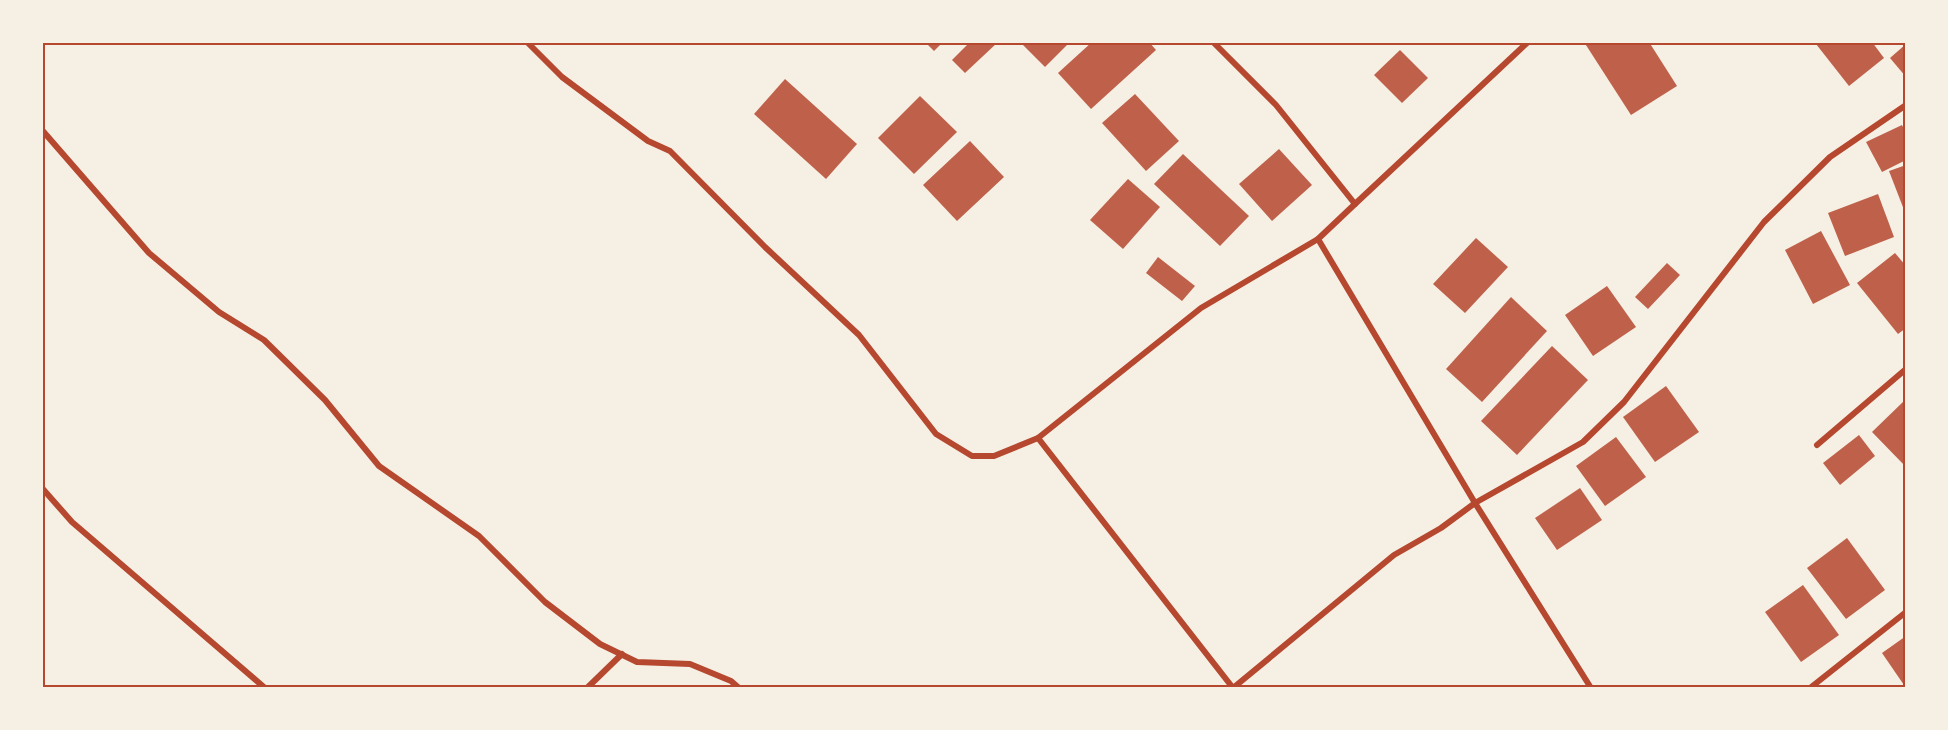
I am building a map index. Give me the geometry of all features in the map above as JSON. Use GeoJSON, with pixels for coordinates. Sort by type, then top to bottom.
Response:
{"type":"FeatureCollection","features":[{"type":"Feature","properties":{"kind":"street"},"geometry":{"type":"LineString","coordinates":[[527,42],[562,77],[648,141],[670,151],[765,247],[859,335],[936,434],[972,456],[993,456],[1038,438],[1201,308],[1318,239],[1528,42]]}},
{"type":"Feature","properties":{"kind":"street"},"geometry":{"type":"LineString","coordinates":[[1213,42],[1276,105],[1355,204]]}},
{"type":"Feature","properties":{"kind":"street"},"geometry":{"type":"LineString","coordinates":[[1038,438],[1233,688],[1394,555],[1441,528],[1475,503],[1583,442],[1624,402],[1764,222],[1830,157],[1906,105]]}},
{"type":"Feature","properties":{"kind":"street"},"geometry":{"type":"LineString","coordinates":[[42,130],[149,253],[219,312],[264,340],[325,400],[379,466],[478,536],[545,602],[600,644],[637,662],[690,664],[731,681],[739,688]]}},
{"type":"Feature","properties":{"kind":"street"},"geometry":{"type":"LineString","coordinates":[[1318,239],[1475,503],[1591,688]]}},
{"type":"Feature","properties":{"kind":"street"},"geometry":{"type":"LineString","coordinates":[[1817,445],[1906,369]]}},
{"type":"Feature","properties":{"kind":"street"},"geometry":{"type":"LineString","coordinates":[[42,488],[72,522],[265,688]]}},
{"type":"Feature","properties":{"kind":"street"},"geometry":{"type":"LineString","coordinates":[[1810,688],[1906,612]]}},
{"type":"Feature","properties":{"kind":"street"},"geometry":{"type":"LineString","coordinates":[[587,688],[622,654]]}},
{"type":"Feature","properties":{"kind":"building"},"geometry":{"type":"Polygon","coordinates":[[[925,42],[943,42],[934,51],[925,42]]]}},
{"type":"Feature","properties":{"kind":"building"},"geometry":{"type":"Polygon","coordinates":[[[970,42],[998,42],[965,73],[952,60],[970,42]]]}},
{"type":"Feature","properties":{"kind":"building"},"geometry":{"type":"Polygon","coordinates":[[[1020,42],[1070,42],[1045,67],[1020,42]]]}},
{"type":"Feature","properties":{"kind":"building"},"geometry":{"type":"Polygon","coordinates":[[[1092,42],[1149,42],[1156,50],[1091,109],[1058,73],[1092,42]]]}},
{"type":"Feature","properties":{"kind":"building"},"geometry":{"type":"Polygon","coordinates":[[[1584,42],[1649,42],[1677,86],[1631,115],[1584,42]]]}},
{"type":"Feature","properties":{"kind":"building"},"geometry":{"type":"Polygon","coordinates":[[[1819,42],[1872,42],[1884,58],[1849,86],[1816,44],[1819,42]]]}},
{"type":"Feature","properties":{"kind":"building"},"geometry":{"type":"Polygon","coordinates":[[[1906,44],[1906,77],[1890,58],[1906,44]]]}},
{"type":"Feature","properties":{"kind":"building"},"geometry":{"type":"Polygon","coordinates":[[[1400,50],[1428,78],[1402,103],[1374,75],[1400,50]]]}},
{"type":"Feature","properties":{"kind":"building"},"geometry":{"type":"Polygon","coordinates":[[[785,79],[857,144],[826,179],[754,114],[785,79]]]}},
{"type":"Feature","properties":{"kind":"building"},"geometry":{"type":"Polygon","coordinates":[[[1135,94],[1179,141],[1146,171],[1102,123],[1135,94]]]}},
{"type":"Feature","properties":{"kind":"building"},"geometry":{"type":"Polygon","coordinates":[[[920,96],[957,132],[914,174],[878,138],[920,96]]]}},
{"type":"Feature","properties":{"kind":"building"},"geometry":{"type":"Polygon","coordinates":[[[1902,125],[1906,133],[1906,160],[1882,172],[1866,142],[1902,125]]]}},
{"type":"Feature","properties":{"kind":"building"},"geometry":{"type":"Polygon","coordinates":[[[970,141],[1004,177],[957,221],[923,185],[970,141]]]}},
{"type":"Feature","properties":{"kind":"building"},"geometry":{"type":"Polygon","coordinates":[[[1279,149],[1312,185],[1272,221],[1239,184],[1279,149]]]}},
{"type":"Feature","properties":{"kind":"building"},"geometry":{"type":"Polygon","coordinates":[[[1183,154],[1249,216],[1220,246],[1154,184],[1183,154]]]}},
{"type":"Feature","properties":{"kind":"building"},"geometry":{"type":"Polygon","coordinates":[[[1906,165],[1906,215],[1889,171],[1906,165]]]}},
{"type":"Feature","properties":{"kind":"building"},"geometry":{"type":"Polygon","coordinates":[[[1128,179],[1160,207],[1123,249],[1090,220],[1128,179]]]}},
{"type":"Feature","properties":{"kind":"building"},"geometry":{"type":"Polygon","coordinates":[[[1878,194],[1894,237],[1845,256],[1828,213],[1878,194]]]}},
{"type":"Feature","properties":{"kind":"building"},"geometry":{"type":"Polygon","coordinates":[[[1821,231],[1850,285],[1813,304],[1785,250],[1821,231]]]}},
{"type":"Feature","properties":{"kind":"building"},"geometry":{"type":"Polygon","coordinates":[[[1476,238],[1508,267],[1465,313],[1433,284],[1476,238]]]}},
{"type":"Feature","properties":{"kind":"building"},"geometry":{"type":"Polygon","coordinates":[[[1895,253],[1906,266],[1906,328],[1898,334],[1857,283],[1895,253]]]}},
{"type":"Feature","properties":{"kind":"building"},"geometry":{"type":"Polygon","coordinates":[[[1158,257],[1195,286],[1182,301],[1146,273],[1158,257]]]}},
{"type":"Feature","properties":{"kind":"building"},"geometry":{"type":"Polygon","coordinates":[[[1667,263],[1680,275],[1648,309],[1635,297],[1667,263]]]}},
{"type":"Feature","properties":{"kind":"building"},"geometry":{"type":"Polygon","coordinates":[[[1607,286],[1636,327],[1593,356],[1565,315],[1607,286]]]}},
{"type":"Feature","properties":{"kind":"building"},"geometry":{"type":"Polygon","coordinates":[[[1511,297],[1547,331],[1482,402],[1446,369],[1511,297]]]}},
{"type":"Feature","properties":{"kind":"building"},"geometry":{"type":"Polygon","coordinates":[[[1552,346],[1588,380],[1517,455],[1481,421],[1552,346]]]}},
{"type":"Feature","properties":{"kind":"building"},"geometry":{"type":"Polygon","coordinates":[[[1666,386],[1699,432],[1655,462],[1623,417],[1666,386]]]}},
{"type":"Feature","properties":{"kind":"building"},"geometry":{"type":"Polygon","coordinates":[[[1906,399],[1906,467],[1872,432],[1906,399]]]}},
{"type":"Feature","properties":{"kind":"building"},"geometry":{"type":"Polygon","coordinates":[[[1859,435],[1875,456],[1840,485],[1823,463],[1859,435]]]}},
{"type":"Feature","properties":{"kind":"building"},"geometry":{"type":"Polygon","coordinates":[[[1616,437],[1646,477],[1605,506],[1576,466],[1616,437]]]}},
{"type":"Feature","properties":{"kind":"building"},"geometry":{"type":"Polygon","coordinates":[[[1580,488],[1602,520],[1557,550],[1535,518],[1580,488]]]}},
{"type":"Feature","properties":{"kind":"building"},"geometry":{"type":"Polygon","coordinates":[[[1847,538],[1885,590],[1846,619],[1807,568],[1847,538]]]}},
{"type":"Feature","properties":{"kind":"building"},"geometry":{"type":"Polygon","coordinates":[[[1803,585],[1839,635],[1801,662],[1765,612],[1803,585]]]}},
{"type":"Feature","properties":{"kind":"building"},"geometry":{"type":"Polygon","coordinates":[[[1906,636],[1906,688],[1882,653],[1906,636]]]}}]}
